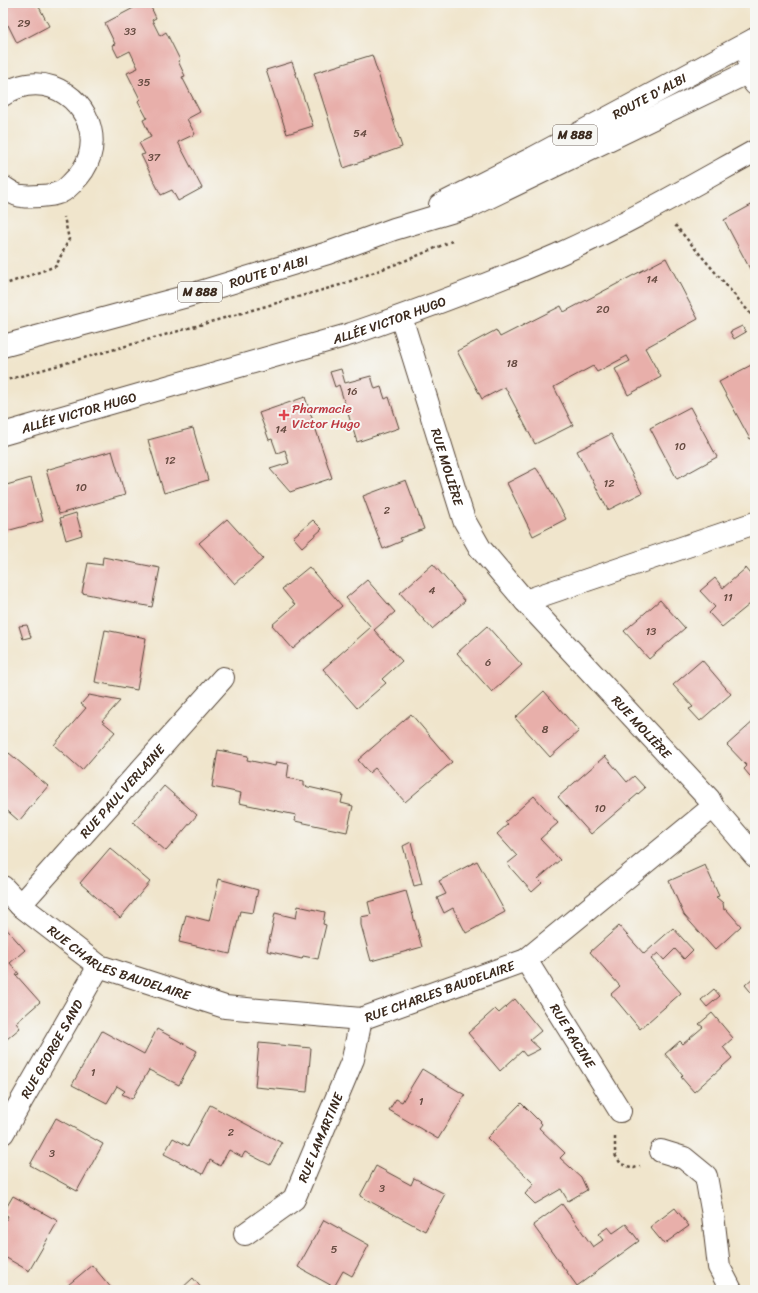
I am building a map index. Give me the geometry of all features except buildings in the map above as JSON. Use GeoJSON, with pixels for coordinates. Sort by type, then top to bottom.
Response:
{"type":"FeatureCollection","features":[{"type":"Feature","properties":{"kind":"street"},"geometry":{"type":"LineString","coordinates":[[752,76],[755,39]]}},
{"type":"Feature","properties":{"kind":"street","name":"ROUTE D'ALBI"},"geometry":{"type":"LineString","coordinates":[[394,229],[532,158],[755,39]]}},
{"type":"Feature","properties":{"kind":"street","name":"ROUTE D'ALBI"},"geometry":{"type":"LineString","coordinates":[[3,346],[184,297],[328,253],[394,229],[471,206],[752,76]]}},
{"type":"Feature","properties":{"kind":"street"},"geometry":{"type":"LineString","coordinates":[[3,95],[12,89],[24,85],[44,85],[63,92],[75,100],[87,116],[91,131],[92,150],[80,176],[59,193],[21,196],[3,187]]}},
{"type":"Feature","properties":{"kind":"street","name":"ALLÉE VICTOR HUGO"},"geometry":{"type":"LineString","coordinates":[[3,434],[351,334],[401,317],[557,255],[658,205],[755,151]]}},
{"type":"Feature","properties":{"kind":"street","name":"RUE MOLIÈRE"},"geometry":{"type":"LineString","coordinates":[[401,317],[464,520],[480,548],[525,601],[709,798],[713,807],[755,856]]}},
{"type":"Feature","properties":{"kind":"street"},"geometry":{"type":"LineString","coordinates":[[525,601],[755,522]]}},
{"type":"Feature","properties":{"kind":"street","name":"RUE PAUL VERLAINE"},"geometry":{"type":"LineString","coordinates":[[20,905],[223,678]]}},
{"type":"Feature","properties":{"kind":"street","name":"RUE CHARLES BAUDELAIRE"},"geometry":{"type":"LineString","coordinates":[[3,887],[20,905],[99,966],[225,1007],[361,1019],[526,960],[713,807]]}},
{"type":"Feature","properties":{"kind":"street","name":"RUE RACINE"},"geometry":{"type":"LineString","coordinates":[[526,960],[620,1111]]}},
{"type":"Feature","properties":{"kind":"street","name":"RUE GEORGE SAND"},"geometry":{"type":"LineString","coordinates":[[3,1133],[99,966]]}},
{"type":"Feature","properties":{"kind":"street","name":"RUE LAMARTINE"},"geometry":{"type":"LineString","coordinates":[[245,1234],[294,1200],[353,1059],[361,1019]]}},
{"type":"Feature","properties":{"kind":"street"},"geometry":{"type":"LineString","coordinates":[[660,1151],[684,1158],[706,1176],[713,1215],[719,1267],[731,1290]]}},
{"type":"Feature","properties":{"kind":"path"},"geometry":{"type":"LineString","coordinates":[[3,285],[56,266],[68,239],[59,193]]}},
{"type":"Feature","properties":{"kind":"path"},"geometry":{"type":"LineString","coordinates":[[658,205],[755,319]]}},
{"type":"Feature","properties":{"kind":"path"},"geometry":{"type":"LineString","coordinates":[[620,1111],[614,1140],[615,1155],[621,1164],[634,1168],[649,1164],[660,1151]]}},
{"type":"Feature","properties":{"kind":"place","name":"Pharmacie Victor Hugo"},"geometry":{"type":"Point","coordinates":[284,415]}}]}
